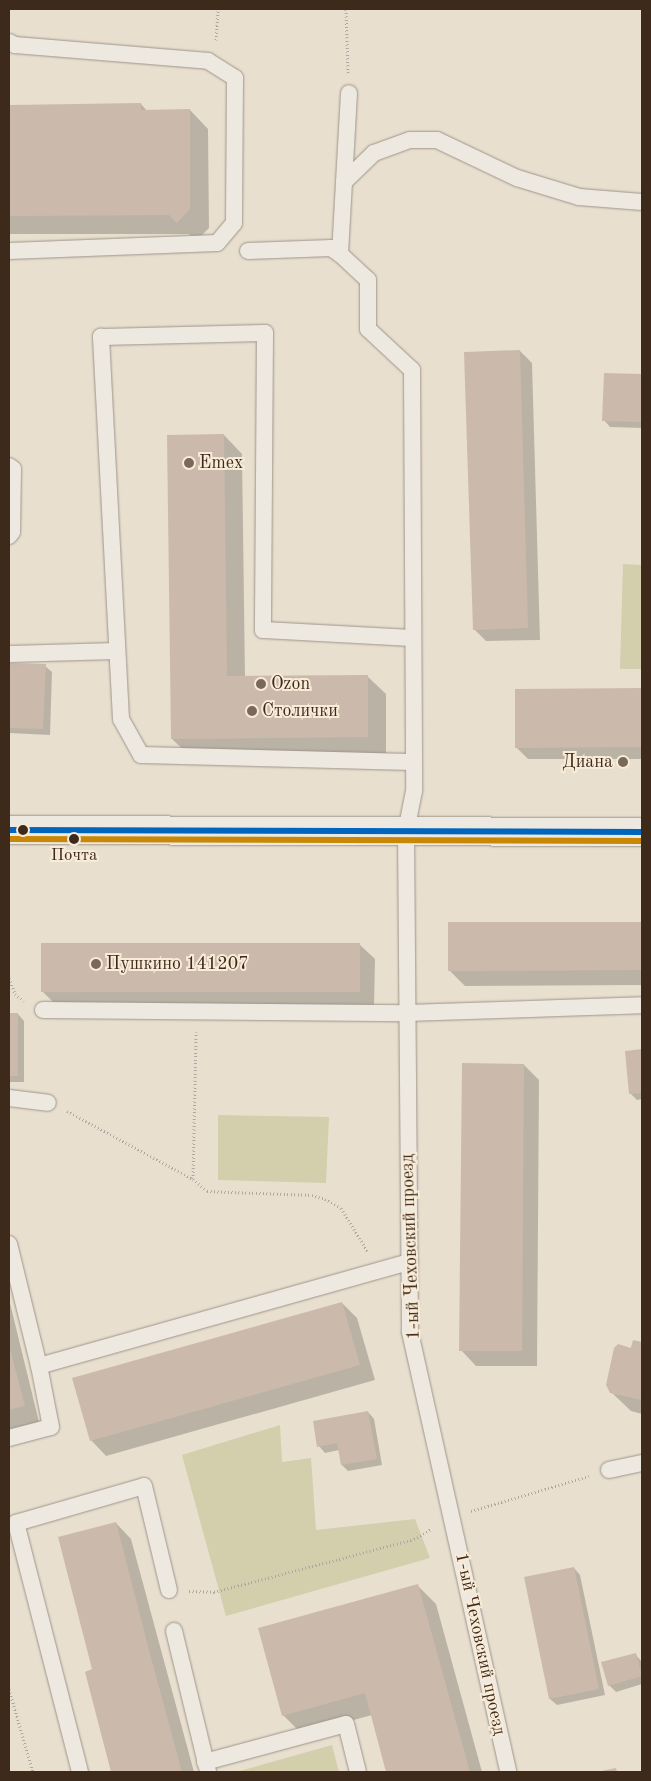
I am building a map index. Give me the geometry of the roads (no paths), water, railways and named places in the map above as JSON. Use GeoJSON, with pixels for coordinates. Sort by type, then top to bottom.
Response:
{"type":"FeatureCollection","features":[{"type":"Feature","properties":{"kind":"main road"},"geometry":{"type":"LineString","coordinates":[[9,830],[642,832]]}},
{"type":"Feature","properties":{"kind":"lane"},"geometry":{"type":"LineString","coordinates":[[9,42],[15,45],[208,61],[235,78],[234,223],[217,243],[9,251]]}},
{"type":"Feature","properties":{"kind":"lane"},"geometry":{"type":"LineString","coordinates":[[340,254],[349,93]]}},
{"type":"Feature","properties":{"kind":"lane"},"geometry":{"type":"LineString","coordinates":[[344,182],[374,153],[410,140],[437,140],[517,178],[579,197],[642,202]]}},
{"type":"Feature","properties":{"kind":"lane"},"geometry":{"type":"LineString","coordinates":[[248,251],[331,248],[340,254]]}},
{"type":"Feature","properties":{"kind":"lane","name":"1-ый Чеховский проезд"},"geometry":{"type":"LineString","coordinates":[[340,254],[368,280],[368,329],[412,370],[412,762],[414,791],[406,831],[410,1332],[508,1772]]}},
{"type":"Feature","properties":{"kind":"lane"},"geometry":{"type":"LineString","coordinates":[[412,762],[141,756],[121,719],[101,337],[265,333],[263,630],[413,638]]}},
{"type":"Feature","properties":{"kind":"lane"},"geometry":{"type":"LineString","coordinates":[[9,466],[13,469],[12,532],[9,536]]}},
{"type":"Feature","properties":{"kind":"lane"},"geometry":{"type":"LineString","coordinates":[[9,654],[117,651]]}},
{"type":"Feature","properties":{"kind":"lane"},"geometry":{"type":"LineString","coordinates":[[43,1010],[407,1013],[642,1005]]}},
{"type":"Feature","properties":{"kind":"lane"},"geometry":{"type":"LineString","coordinates":[[9,1098],[48,1103]]}},
{"type":"Feature","properties":{"kind":"lane"},"geometry":{"type":"LineString","coordinates":[[9,1244],[51,1428],[9,1438]]}},
{"type":"Feature","properties":{"kind":"lane"},"geometry":{"type":"LineString","coordinates":[[38,1366],[410,1262]]}},
{"type":"Feature","properties":{"kind":"lane"},"geometry":{"type":"LineString","coordinates":[[609,1470],[642,1463]]}},
{"type":"Feature","properties":{"kind":"lane"},"geometry":{"type":"LineString","coordinates":[[80,1772],[16,1523],[144,1486],[169,1590]]}},
{"type":"Feature","properties":{"kind":"lane"},"geometry":{"type":"LineString","coordinates":[[174,1631],[206,1767],[346,1724],[358,1772]]}},
{"type":"Feature","properties":{"kind":"place","name":"Emex"},"geometry":{"type":"Point","coordinates":[189,463]}},
{"type":"Feature","properties":{"kind":"place","name":"Ozon"},"geometry":{"type":"Point","coordinates":[261,684]}},
{"type":"Feature","properties":{"kind":"place","name":"Столички"},"geometry":{"type":"Point","coordinates":[252,711]}},
{"type":"Feature","properties":{"kind":"place","name":"Диана"},"geometry":{"type":"Point","coordinates":[623,762]}},
{"type":"Feature","properties":{"kind":"place","name":"Почта"},"geometry":{"type":"Point","coordinates":[74,839]}},
{"type":"Feature","properties":{"kind":"place","name":"Пушкино 141207"},"geometry":{"type":"Point","coordinates":[96,964]}}]}
